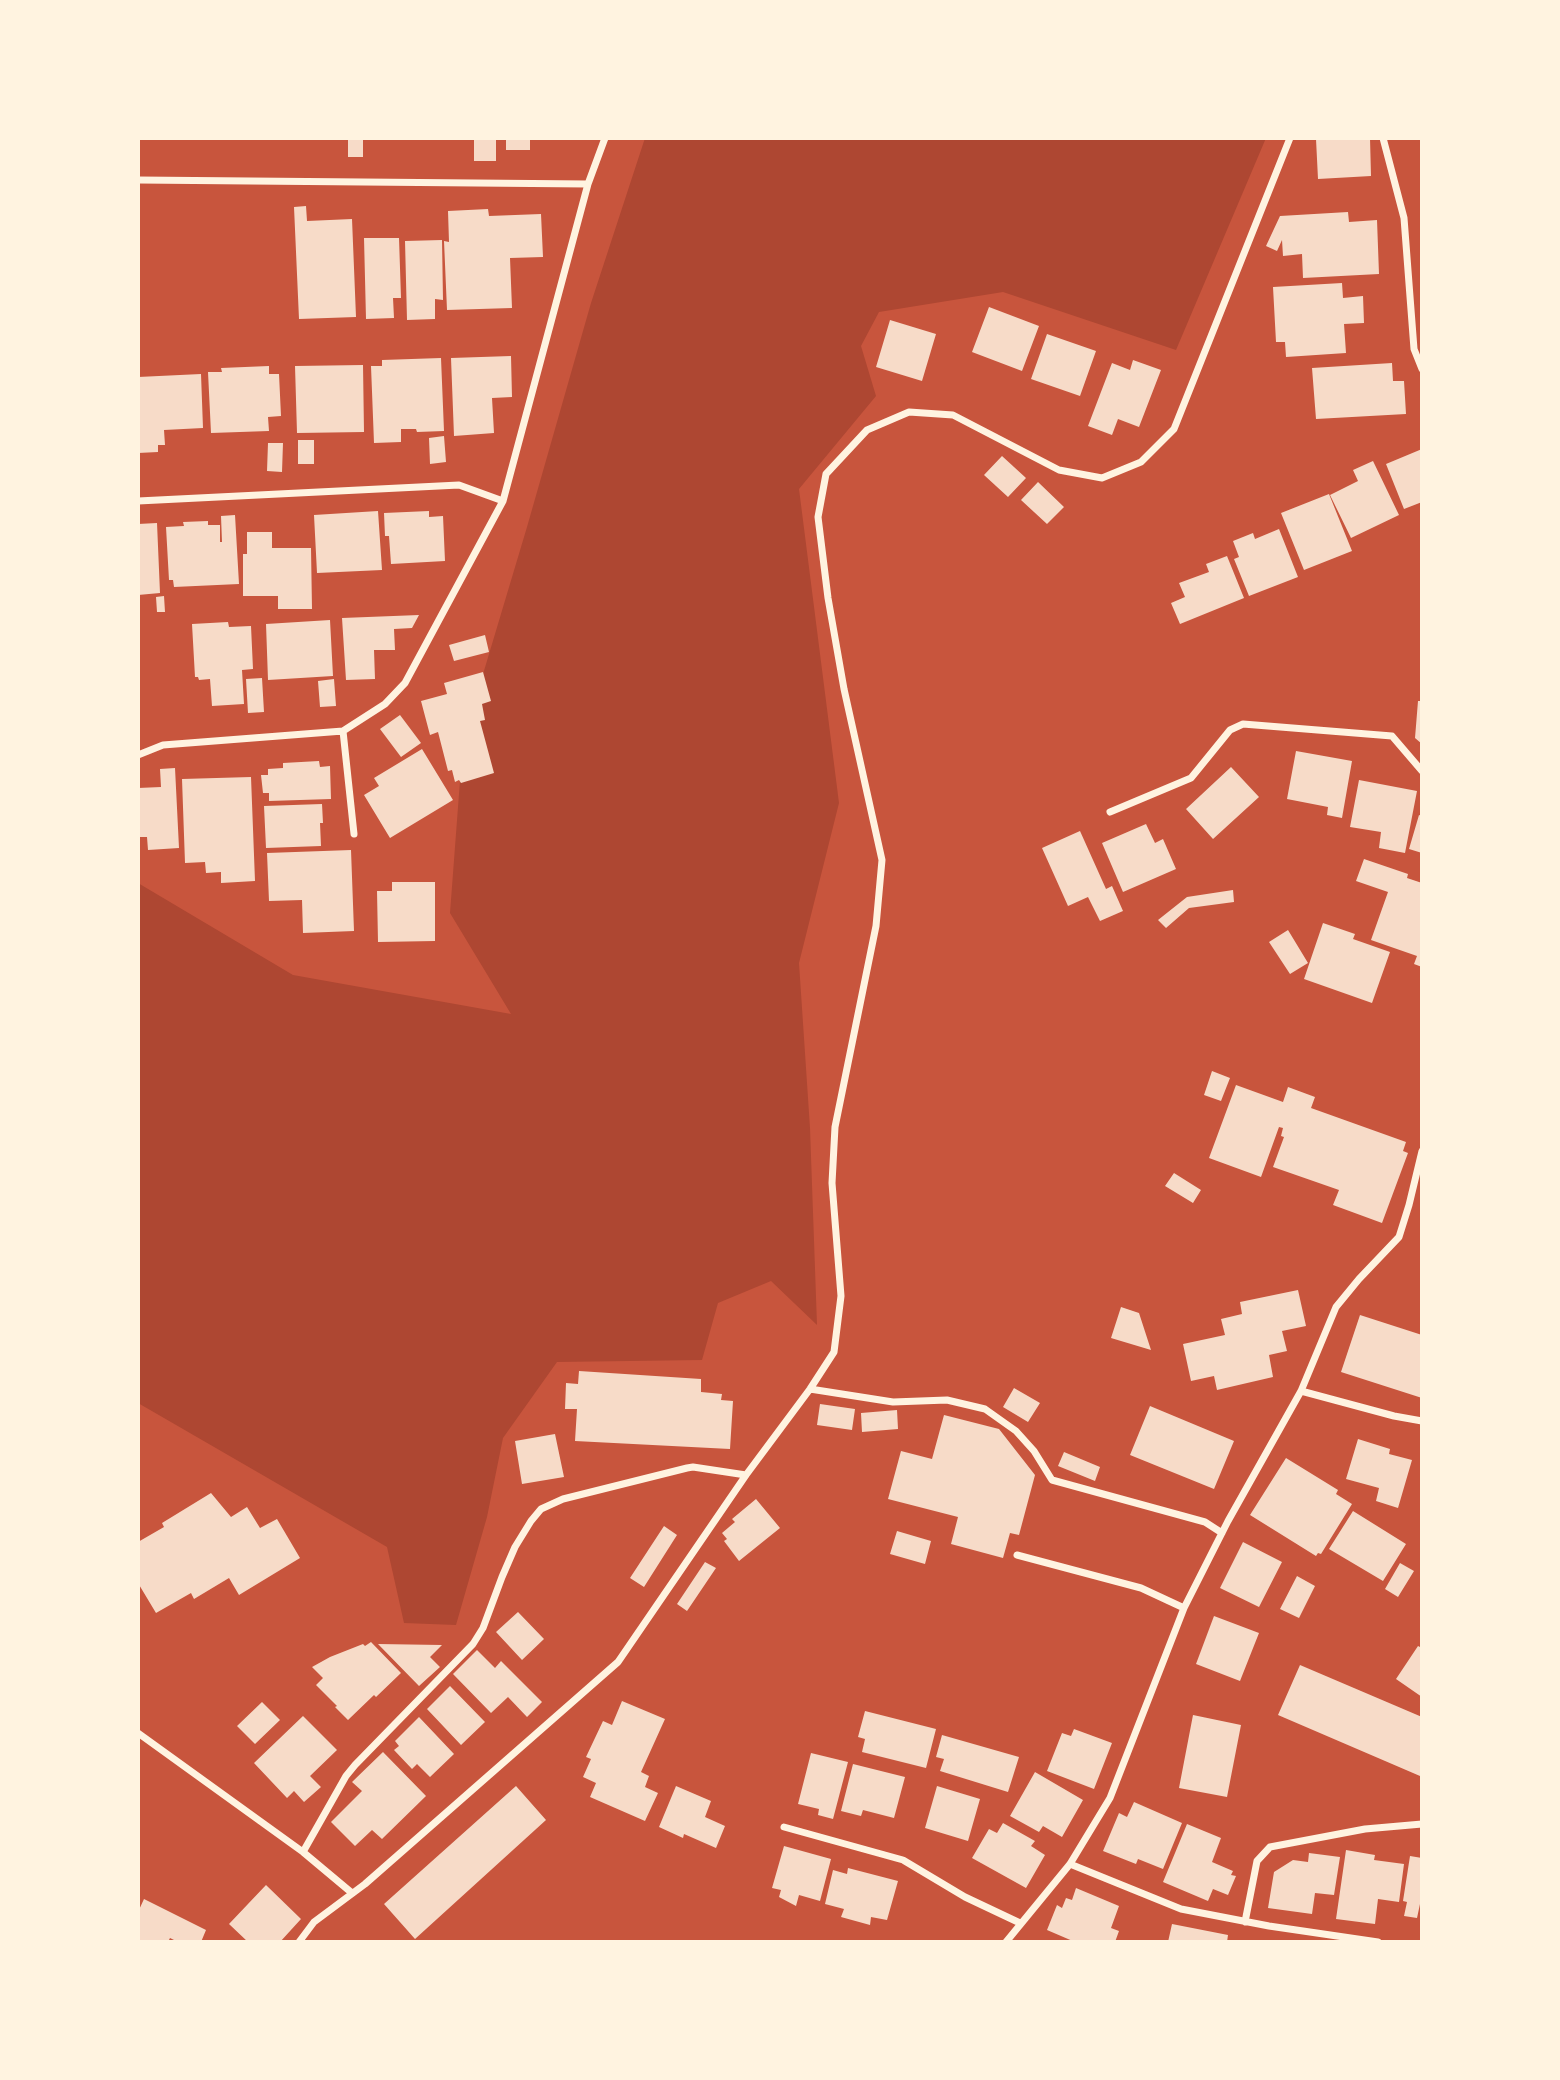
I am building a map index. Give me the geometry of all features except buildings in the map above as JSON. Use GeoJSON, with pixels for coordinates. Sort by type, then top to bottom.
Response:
{"type":"FeatureCollection","features":[{"type":"Feature","properties":{"kind":"street"},"geometry":{"type":"LineString","coordinates":[[138,755],[163,745],[343,731],[385,704],[405,683],[503,501],[588,184],[605,138]]}},
{"type":"Feature","properties":{"kind":"street"},"geometry":{"type":"LineString","coordinates":[[299,1942],[314,1922],[352,1893],[618,1662],[834,1352],[841,1296],[832,1183],[835,1127],[876,926],[882,860],[844,689],[828,598],[818,517],[827,474],[867,430],[909,412],[953,415],[1059,470],[1102,478],[1141,462],[1174,429],[1290,138]]}},
{"type":"Feature","properties":{"kind":"street"},"geometry":{"type":"LineString","coordinates":[[1382,138],[1404,218],[1414,349],[1422,369]]}},
{"type":"Feature","properties":{"kind":"street"},"geometry":{"type":"LineString","coordinates":[[138,180],[588,184]]}},
{"type":"Feature","properties":{"kind":"street"},"geometry":{"type":"LineString","coordinates":[[138,501],[459,485],[503,501]]}},
{"type":"Feature","properties":{"kind":"street"},"geometry":{"type":"LineString","coordinates":[[1110,812],[1191,778],[1230,730],[1243,724],[1392,736],[1422,771]]}},
{"type":"Feature","properties":{"kind":"street"},"geometry":{"type":"LineString","coordinates":[[343,731],[354,834]]}},
{"type":"Feature","properties":{"kind":"street"},"geometry":{"type":"LineString","coordinates":[[1006,1942],[1070,1864],[1110,1798],[1184,1608],[1222,1532],[1301,1391],[1336,1307],[1399,1237],[1422,1152]]}},
{"type":"Feature","properties":{"kind":"street"},"geometry":{"type":"LineString","coordinates":[[810,1388],[893,1402],[947,1400],[985,1409],[1016,1431],[1034,1451],[1052,1480],[1205,1522],[1222,1532]]}},
{"type":"Feature","properties":{"kind":"street"},"geometry":{"type":"LineString","coordinates":[[1301,1391],[1394,1416],[1422,1420]]}},
{"type":"Feature","properties":{"kind":"street"},"geometry":{"type":"LineString","coordinates":[[303,1852],[346,1776],[473,1644],[484,1628],[515,1547],[541,1510],[564,1499],[687,1468],[746,1475]]}},
{"type":"Feature","properties":{"kind":"street"},"geometry":{"type":"LineString","coordinates":[[1017,1555],[1141,1588],[1184,1608]]}},
{"type":"Feature","properties":{"kind":"street"},"geometry":{"type":"LineString","coordinates":[[138,1732],[303,1852],[352,1893]]}},
{"type":"Feature","properties":{"kind":"street"},"geometry":{"type":"LineString","coordinates":[[1245,1922],[1257,1861],[1270,1847],[1365,1829],[1422,1824]]}},
{"type":"Feature","properties":{"kind":"street"},"geometry":{"type":"LineString","coordinates":[[784,1827],[904,1860],[965,1898],[1020,1923]]}},
{"type":"Feature","properties":{"kind":"street"},"geometry":{"type":"LineString","coordinates":[[1070,1864],[1181,1909],[1245,1922],[1378,1942]]}},
{"type":"Feature","properties":{"kind":"shaded area"},"geometry":{"type":"Polygon","coordinates":[[[645,138],[1266,138],[1176,350],[1003,292],[879,312],[861,346],[876,396],[799,489],[839,803],[799,963],[810,1128],[817,1325],[771,1281],[718,1303],[702,1360],[557,1362],[503,1438],[487,1517],[456,1625],[404,1623],[387,1547],[138,1403],[138,883],[293,975],[511,1014],[450,913],[463,741],[591,303],[645,138]]]}}]}
